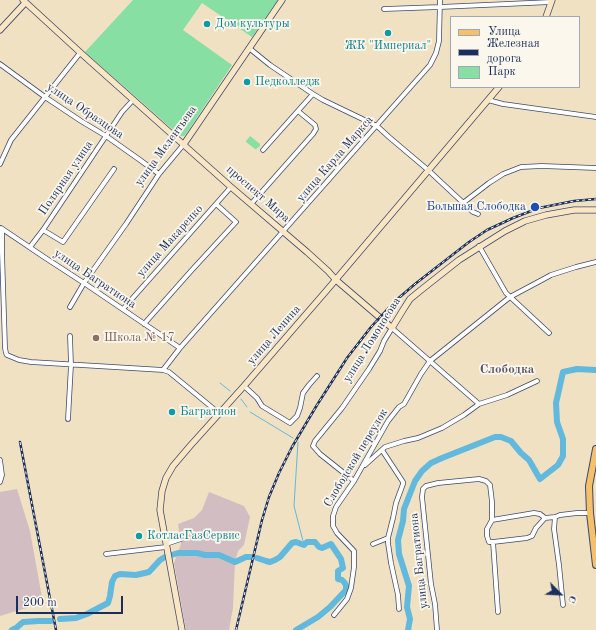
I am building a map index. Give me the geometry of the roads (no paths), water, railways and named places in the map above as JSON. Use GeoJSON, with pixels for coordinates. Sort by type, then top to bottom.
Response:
{"type":"FeatureCollection","features":[{"type":"Feature","properties":{"kind":"main road"},"geometry":{"type":"LineString","coordinates":[[596,449],[589,486],[590,513],[596,564]]}},
{"type":"Feature","properties":{"kind":"street","name":"улица Мелентьева"},"geometry":{"type":"LineString","coordinates":[[70,307],[84,283],[159,174],[184,144],[282,0]]}},
{"type":"Feature","properties":{"kind":"street","name":"улица Карла Маркса"},"geometry":{"type":"LineString","coordinates":[[163,370],[180,348],[430,65],[436,53],[439,41],[440,0]]}},
{"type":"Feature","properties":{"kind":"street"},"geometry":{"type":"LineString","coordinates":[[384,8],[440,7],[551,1],[546,16]]}},
{"type":"Feature","properties":{"kind":"street"},"geometry":{"type":"LineString","coordinates":[[0,30],[24,2]]}},
{"type":"Feature","properties":{"kind":"street","name":"проспект Мира"},"geometry":{"type":"LineString","coordinates":[[24,2],[328,271],[336,280],[479,404]]}},
{"type":"Feature","properties":{"kind":"street"},"geometry":{"type":"LineString","coordinates":[[249,48],[270,65],[313,94],[377,126],[428,170],[462,203],[478,214]]}},
{"type":"Feature","properties":{"kind":"street"},"geometry":{"type":"LineString","coordinates":[[0,164],[11,140],[80,53]]}},
{"type":"Feature","properties":{"kind":"street","name":"улица Образцова"},"geometry":{"type":"LineString","coordinates":[[0,64],[159,174]]}},
{"type":"Feature","properties":{"kind":"street","name":"улица Ленина"},"geometry":{"type":"LineString","coordinates":[[182,630],[160,510],[162,491],[173,466],[336,280],[498,88]]}},
{"type":"Feature","properties":{"kind":"street"},"geometry":{"type":"LineString","coordinates":[[263,150],[313,94]]}},
{"type":"Feature","properties":{"kind":"street","name":"Полярная улица"},"geometry":{"type":"LineString","coordinates":[[30,247],[122,112],[133,100]]}},
{"type":"Feature","properties":{"kind":"street"},"geometry":{"type":"LineString","coordinates":[[488,100],[503,104],[596,117]]}},
{"type":"Feature","properties":{"kind":"street"},"geometry":{"type":"LineString","coordinates":[[251,204],[316,129],[315,125],[298,111]]}},
{"type":"Feature","properties":{"kind":"street"},"geometry":{"type":"LineString","coordinates":[[462,203],[502,174],[521,167],[542,166],[596,168]]}},
{"type":"Feature","properties":{"kind":"street"},"geometry":{"type":"LineString","coordinates":[[43,230],[63,242],[114,170]]}},
{"type":"Feature","properties":{"kind":"street","name":"улица Макаренко"},"geometry":{"type":"LineString","coordinates":[[123,309],[232,187]]}},
{"type":"Feature","properties":{"kind":"street"},"geometry":{"type":"LineString","coordinates":[[144,324],[236,222],[216,204]]}},
{"type":"Feature","properties":{"kind":"street","name":"улица Ломоносова"},"geometry":{"type":"LineString","coordinates":[[354,481],[320,454],[313,446],[315,441],[342,408],[369,369],[402,310],[410,300],[450,266],[479,246],[515,225],[555,213],[579,210],[596,210]]}},
{"type":"Feature","properties":{"kind":"street"},"geometry":{"type":"LineString","coordinates":[[1,228],[5,348],[7,355],[19,360],[30,362],[163,370],[169,372],[220,414]]}},
{"type":"Feature","properties":{"kind":"street","name":"улица Багратиона"},"geometry":{"type":"LineString","coordinates":[[1,228],[180,348]]}},
{"type":"Feature","properties":{"kind":"street"},"geometry":{"type":"LineString","coordinates":[[479,246],[506,293],[549,333]]}},
{"type":"Feature","properties":{"kind":"street","name":"Слободской переулок"},"geometry":{"type":"LineString","coordinates":[[334,615],[347,599],[351,588],[354,567],[354,551],[337,533],[333,526],[333,516],[336,507],[354,481],[388,421],[399,407],[404,404],[430,361],[510,297],[551,275],[596,262]]}},
{"type":"Feature","properties":{"kind":"street"},"geometry":{"type":"LineString","coordinates":[[68,419],[71,365],[70,336]]}},
{"type":"Feature","properties":{"kind":"street"},"geometry":{"type":"LineString","coordinates":[[244,386],[257,398],[262,406],[290,424],[297,416],[304,393],[317,376]]}},
{"type":"Feature","properties":{"kind":"street"},"geometry":{"type":"LineString","coordinates":[[361,469],[385,447],[418,438],[442,428],[479,404],[507,395],[537,381]]}},
{"type":"Feature","properties":{"kind":"street","name":"улица Багратиона"},"geometry":{"type":"LineString","coordinates":[[382,450],[403,482],[396,503],[394,518],[388,538],[399,608]]}},
{"type":"Feature","properties":{"kind":"street"},"geometry":{"type":"LineString","coordinates":[[0,460],[2,476],[0,482]]}},
{"type":"Feature","properties":{"kind":"street","name":"улица Багратиона"},"geometry":{"type":"LineString","coordinates":[[437,630],[422,497],[423,489],[426,486],[438,483],[479,479],[486,481],[490,485],[492,520]]}},
{"type":"Feature","properties":{"kind":"street"},"geometry":{"type":"LineString","coordinates":[[546,518],[540,514],[534,513],[492,520],[486,536],[489,542],[527,538],[532,536],[536,528],[546,518],[577,513],[590,513]]}},
{"type":"Feature","properties":{"kind":"street"},"geometry":{"type":"LineString","coordinates":[[555,517],[554,529],[563,605]]}},
{"type":"Feature","properties":{"kind":"street"},"geometry":{"type":"LineString","coordinates":[[373,544],[388,538]]}},
{"type":"Feature","properties":{"kind":"street"},"geometry":{"type":"LineString","coordinates":[[106,554],[166,547],[181,539]]}},
{"type":"Feature","properties":{"kind":"street"},"geometry":{"type":"LineString","coordinates":[[493,542],[498,612]]}},
{"type":"Feature","properties":{"kind":"waterway"},"geometry":{"type":"LineString","coordinates":[[408,630],[410,619],[407,607],[409,586],[399,554],[398,540],[403,521],[404,509],[415,481],[422,471],[431,463],[442,458],[495,437],[501,437],[511,441],[529,460],[540,479],[558,465],[563,456],[563,439],[557,422],[556,403],[563,372],[577,369],[596,370]]}},
{"type":"Feature","properties":{"kind":"waterway"},"geometry":{"type":"LineString","coordinates":[[220,383],[230,391]]}},
{"type":"Feature","properties":{"kind":"waterway"},"geometry":{"type":"LineString","coordinates":[[241,399],[247,407]]}},
{"type":"Feature","properties":{"kind":"waterway"},"geometry":{"type":"LineString","coordinates":[[250,412],[293,438]]}},
{"type":"Feature","properties":{"kind":"waterway"},"geometry":{"type":"LineString","coordinates":[[298,442],[294,506],[304,545]]}},
{"type":"Feature","properties":{"kind":"waterway"},"geometry":{"type":"LineString","coordinates":[[257,558],[270,562],[280,557],[292,543],[296,542],[304,545],[307,542],[315,542],[322,548],[331,544],[341,559],[343,568],[338,571],[338,579],[344,582],[346,585],[346,590],[318,617],[296,630]]}},
{"type":"Feature","properties":{"kind":"waterway"},"geometry":{"type":"LineString","coordinates":[[60,619],[76,618],[108,603],[112,582],[115,576],[120,574],[136,575],[149,572],[160,560],[165,557],[178,553],[197,553],[205,555],[219,555],[235,562],[246,557],[251,557]]}},
{"type":"Feature","properties":{"kind":"waterway"},"geometry":{"type":"LineString","coordinates":[[12,630],[23,622],[51,621]]}},
{"type":"Feature","properties":{"kind":"railway"},"geometry":{"type":"LineString","coordinates":[[236,630],[262,520],[269,497],[279,473],[292,447],[317,405],[347,358],[371,327],[394,302],[415,284],[469,242],[487,230],[539,208],[574,201],[596,199]]}},
{"type":"Feature","properties":{"kind":"railway"},"geometry":{"type":"LineString","coordinates":[[20,442],[56,630]]}},
{"type":"Feature","properties":{"kind":"place","name":"Дом культуры"},"geometry":{"type":"Point","coordinates":[207,24]}},
{"type":"Feature","properties":{"kind":"place","name":"ЖК \"Империал\""},"geometry":{"type":"Point","coordinates":[388,33]}},
{"type":"Feature","properties":{"kind":"place","name":"Педколледж"},"geometry":{"type":"Point","coordinates":[247,82]}},
{"type":"Feature","properties":{"kind":"place","name":"Большая Слободка"},"geometry":{"type":"Point","coordinates":[535,207]}},
{"type":"Feature","properties":{"kind":"place","name":"Школа № 17"},"geometry":{"type":"Point","coordinates":[96,338]}},
{"type":"Feature","properties":{"kind":"place","name":"Багратион"},"geometry":{"type":"Point","coordinates":[172,412]}},
{"type":"Feature","properties":{"kind":"place","name":"КотласГазСервис"},"geometry":{"type":"Point","coordinates":[139,536]}},
{"type":"Feature","properties":{"kind":"district","name":"Слободка"},"geometry":{"type":"Point","coordinates":[507,370]}}]}
